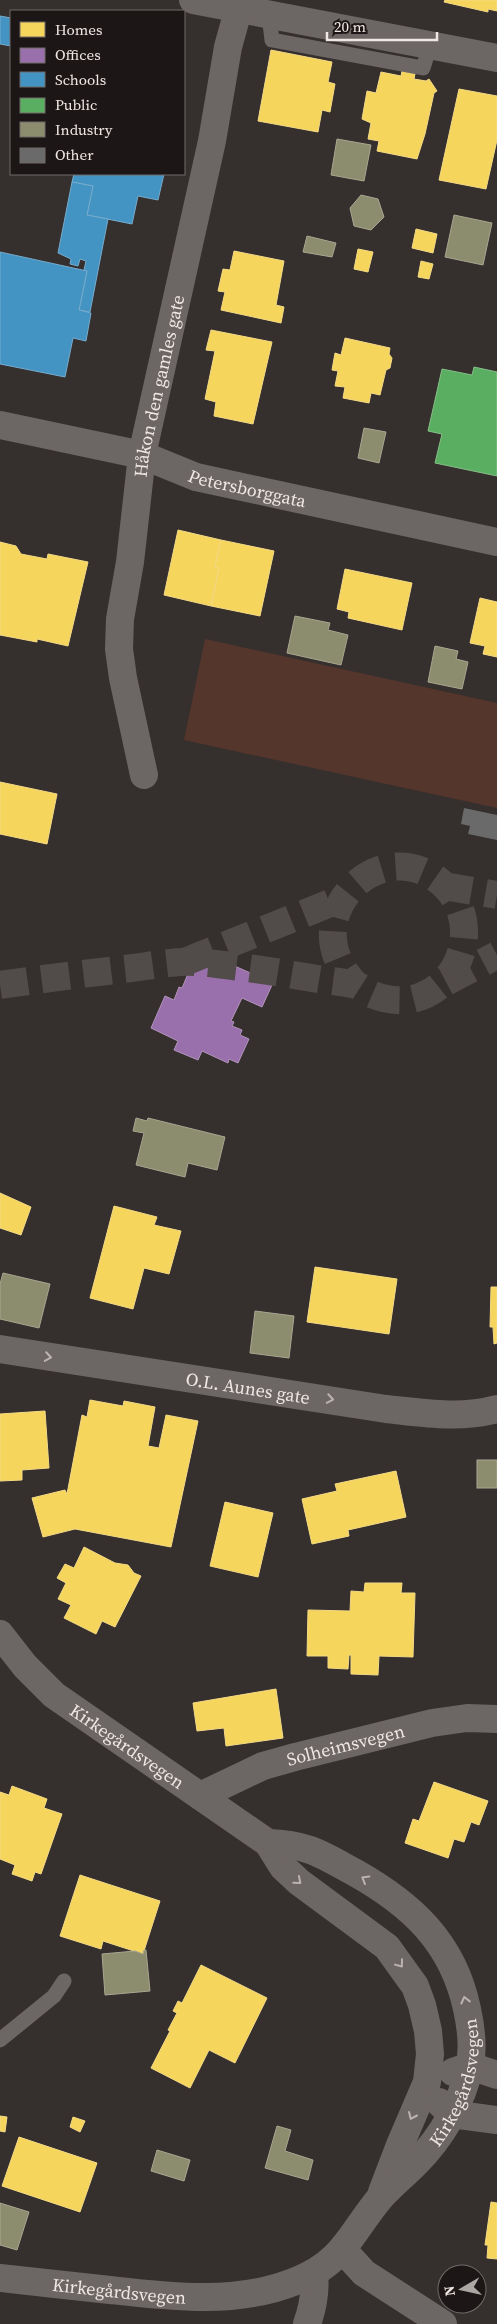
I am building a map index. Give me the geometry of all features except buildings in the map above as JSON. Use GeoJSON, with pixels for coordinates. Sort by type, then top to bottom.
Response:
{"type":"FeatureCollection","features":[{"type":"Feature","properties":{"kind":"street"},"geometry":{"type":"LineString","coordinates":[[193,0],[240,5],[269,15],[497,58]]}},
{"type":"Feature","properties":{"kind":"street","name":"Håkon den gamles gate"},"geometry":{"type":"LineString","coordinates":[[144,775],[123,678],[119,634],[142,455],[212,141],[228,46],[240,5]]}},
{"type":"Feature","properties":{"kind":"street","name":"Petersborggata"},"geometry":{"type":"LineString","coordinates":[[0,425],[142,455],[196,477],[497,542]]}},
{"type":"Feature","properties":{"kind":"street","name":"O.L. Aunes gate"},"geometry":{"type":"LineString","coordinates":[[0,1349],[393,1410],[443,1415],[476,1414],[497,1409]]}},
{"type":"Feature","properties":{"kind":"street","name":"Kirkegårdsvegen"},"geometry":{"type":"LineString","coordinates":[[0,1634],[25,1666],[54,1695],[268,1844],[283,1867],[298,1882],[388,1947],[405,1969],[422,2005],[428,2031],[430,2054],[427,2082],[380,2198]]}},
{"type":"Feature","properties":{"kind":"street","name":"Solheimsvegen"},"geometry":{"type":"LineString","coordinates":[[200,1796],[263,1766],[304,1754],[432,1723],[467,1718],[497,1719]]}},
{"type":"Feature","properties":{"kind":"street","name":"Kirkegårdsvegen"},"geometry":{"type":"LineString","coordinates":[[0,2278],[172,2297],[224,2297],[272,2288],[314,2273],[343,2250],[380,2198],[418,2161],[441,2135],[465,2084],[470,2066],[470,2023],[460,1981],[440,1942],[429,1929],[389,1894],[311,1849],[292,1844],[268,1844]]}},
{"type":"Feature","properties":{"kind":"street"},"geometry":{"type":"LineString","coordinates":[[497,2075],[470,2066],[427,2082],[443,2107],[451,2114],[497,2120]]}},
{"type":"Feature","properties":{"kind":"street"},"geometry":{"type":"LineString","coordinates":[[343,2250],[364,2273],[443,2324]]}},
{"type":"Feature","properties":{"kind":"street"},"geometry":{"type":"LineString","coordinates":[[307,2324],[313,2306],[316,2285],[314,2273]]}},
{"type":"Feature","properties":{"kind":"lane"},"geometry":{"type":"LineString","coordinates":[[0,2040],[54,1996],[64,1981]]}},
{"type":"Feature","properties":{"kind":"shaded area"},"geometry":{"type":"Polygon","coordinates":[[[205,639],[497,703],[497,808],[184,740],[205,639]]]}},
{"type":"Feature","properties":{"kind":"tunnel"},"geometry":{"type":"LineString","coordinates":[[0,985],[168,963],[197,962],[347,983],[356,985],[358,986],[360,987],[369,993],[378,997],[407,1000],[426,994],[441,984],[453,970],[460,954],[464,937],[463,919],[456,901],[445,886],[420,870],[395,867],[371,873],[352,888],[338,909],[333,934],[338,960],[357,986]]}},
{"type":"Feature","properties":{"kind":"tunnel"},"geometry":{"type":"LineString","coordinates":[[444,886],[497,895]]}},
{"type":"Feature","properties":{"kind":"tunnel"},"geometry":{"type":"LineString","coordinates":[[187,961],[343,898]]}},
{"type":"Feature","properties":{"kind":"tunnel"},"geometry":{"type":"LineString","coordinates":[[446,982],[497,955]]}}]}
